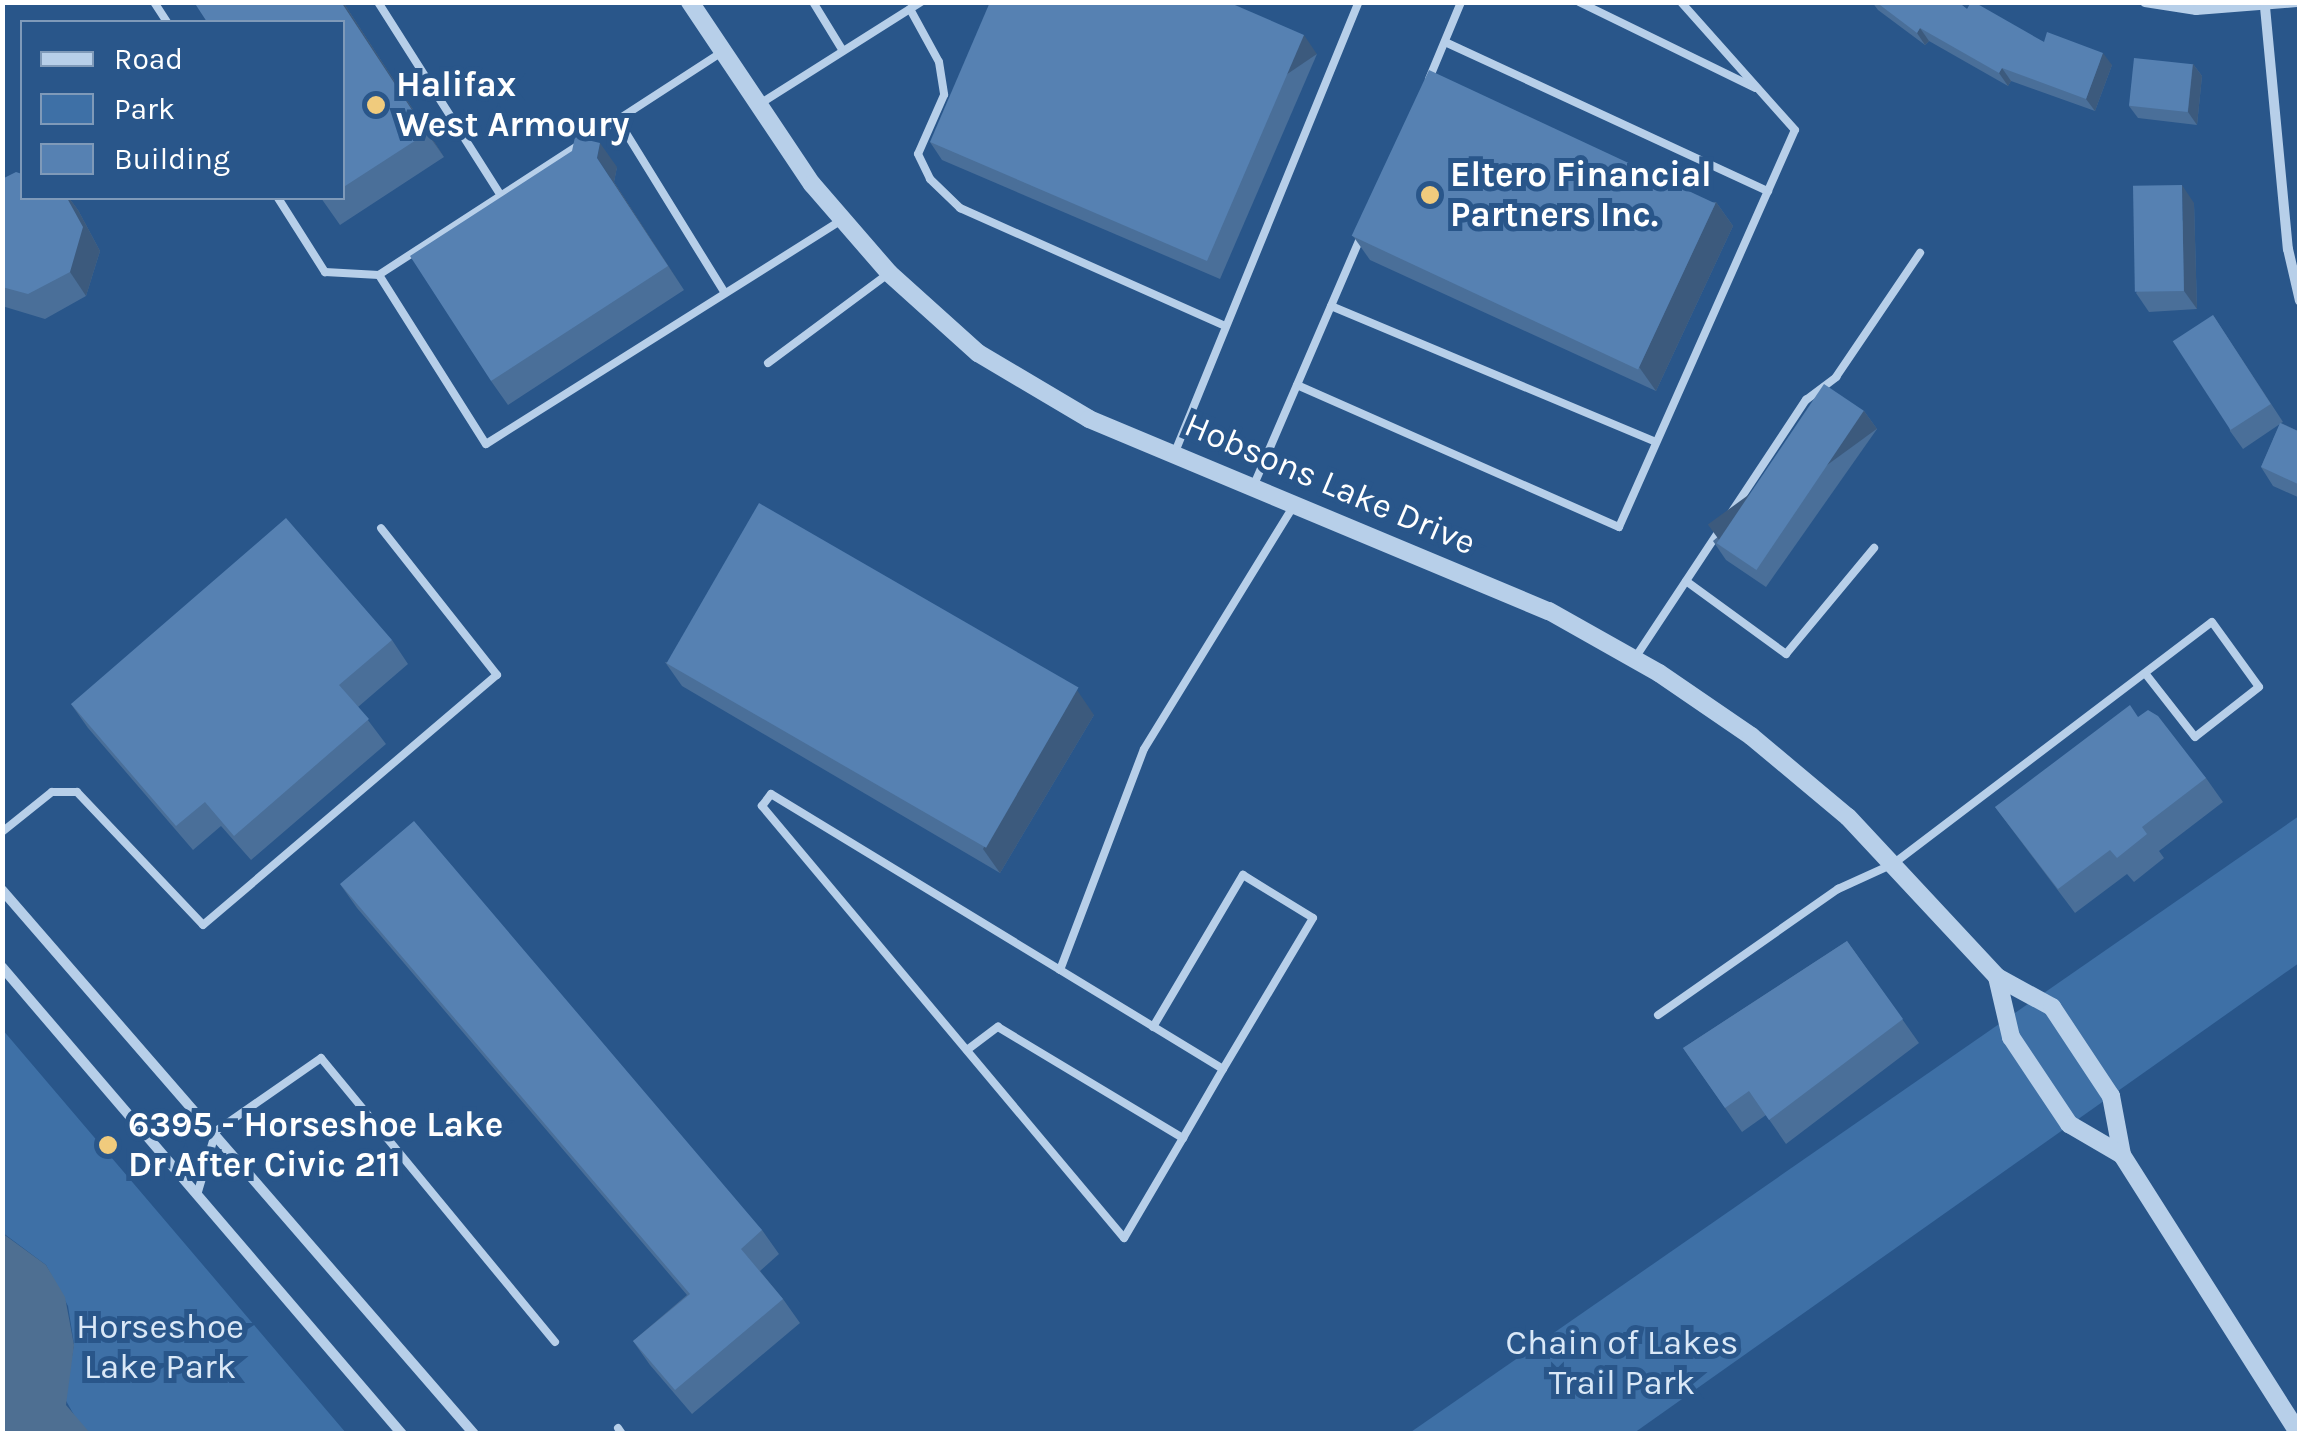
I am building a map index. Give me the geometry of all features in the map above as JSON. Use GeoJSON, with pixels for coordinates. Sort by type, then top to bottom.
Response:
{"type":"FeatureCollection","features":[{"type":"Feature","properties":{"kind":"street","name":"Hobsons Lake Drive"},"geometry":{"type":"LineString","coordinates":[[690,2],[758,105],[842,220],[890,273],[978,353],[1036,392],[1550,611],[1635,658],[1751,736],[1893,864],[1997,977],[2052,1007],[2112,1096],[2122,1155],[2299,1434]]}},
{"type":"Feature","properties":{"kind":"street"},"geometry":{"type":"LineString","coordinates":[[2145,2],[2196,10],[2297,2]]}},
{"type":"Feature","properties":{"kind":"street"},"geometry":{"type":"LineString","coordinates":[[2265,7],[2290,269],[2300,301]]}},
{"type":"Feature","properties":{"kind":"street"},"geometry":{"type":"LineString","coordinates":[[2,890],[216,1131],[474,1434]]}},
{"type":"Feature","properties":{"kind":"street"},"geometry":{"type":"LineString","coordinates":[[2,968],[402,1434]]}},
{"type":"Feature","properties":{"kind":"street","name":"Hobsons Lake Drive"},"geometry":{"type":"LineString","coordinates":[[1997,977],[2011,1038],[2069,1124],[2122,1155]]}},
{"type":"Feature","properties":{"kind":"lane"},"geometry":{"type":"LineString","coordinates":[[378,2],[501,196]]}},
{"type":"Feature","properties":{"kind":"lane"},"geometry":{"type":"LineString","coordinates":[[813,2],[843,51]]}},
{"type":"Feature","properties":{"kind":"lane"},"geometry":{"type":"LineString","coordinates":[[758,105],[922,2]]}},
{"type":"Feature","properties":{"kind":"lane"},"geometry":{"type":"LineString","coordinates":[[1174,454],[1359,2]]}},
{"type":"Feature","properties":{"kind":"lane"},"geometry":{"type":"LineString","coordinates":[[1422,95],[1461,2]]}},
{"type":"Feature","properties":{"kind":"lane"},"geometry":{"type":"LineString","coordinates":[[1579,2],[1759,90]]}},
{"type":"Feature","properties":{"kind":"lane"},"geometry":{"type":"LineString","coordinates":[[1297,385],[1619,527],[1796,130],[1680,2]]}},
{"type":"Feature","properties":{"kind":"lane"},"geometry":{"type":"LineString","coordinates":[[910,10],[939,62],[944,95],[918,154],[930,179],[960,208],[1226,326]]}},
{"type":"Feature","properties":{"kind":"lane"},"geometry":{"type":"LineString","coordinates":[[1444,42],[1768,190]]}},
{"type":"Feature","properties":{"kind":"lane"},"geometry":{"type":"LineString","coordinates":[[279,200],[325,272],[379,275],[723,52]]}},
{"type":"Feature","properties":{"kind":"lane"},"geometry":{"type":"LineString","coordinates":[[618,120],[725,294]]}},
{"type":"Feature","properties":{"kind":"lane"},"geometry":{"type":"LineString","coordinates":[[1254,488],[1368,218]]}},
{"type":"Feature","properties":{"kind":"lane"},"geometry":{"type":"LineString","coordinates":[[379,275],[486,444],[842,220]]}},
{"type":"Feature","properties":{"kind":"lane"},"geometry":{"type":"LineString","coordinates":[[1635,658],[1806,400],[1836,377],[1920,254]]}},
{"type":"Feature","properties":{"kind":"lane"},"geometry":{"type":"LineString","coordinates":[[768,364],[890,273]]}},
{"type":"Feature","properties":{"kind":"lane"},"geometry":{"type":"LineString","coordinates":[[1331,306],[1656,442]]}},
{"type":"Feature","properties":{"kind":"lane"},"geometry":{"type":"LineString","coordinates":[[1060,970],[1144,750],[1295,504]]}},
{"type":"Feature","properties":{"kind":"lane"},"geometry":{"type":"LineString","coordinates":[[2,832],[52,792],[76,792],[202,925],[496,675],[381,528]]}},
{"type":"Feature","properties":{"kind":"lane"},"geometry":{"type":"LineString","coordinates":[[1686,581],[1786,654],[1874,548]]}},
{"type":"Feature","properties":{"kind":"lane"},"geometry":{"type":"LineString","coordinates":[[1658,1015],[1838,889],[1893,864],[2212,622],[2260,687],[2195,737],[2145,673]]}},
{"type":"Feature","properties":{"kind":"lane"},"geometry":{"type":"LineString","coordinates":[[1153,1026],[1243,876],[1312,918],[1224,1070],[1124,1238],[762,806],[771,794],[1224,1070]]}},
{"type":"Feature","properties":{"kind":"lane"},"geometry":{"type":"LineString","coordinates":[[967,1050],[998,1028],[1183,1138]]}},
{"type":"Feature","properties":{"kind":"lane"},"geometry":{"type":"LineString","coordinates":[[197,1195],[216,1131],[321,1058],[555,1342]]}},
{"type":"Feature","properties":{"kind":"green space","name":"Chain of Lakes Trail Park"},"geometry":{"type":"Polygon","coordinates":[[[2299,816],[2299,963],[1634,1433],[1408,1434],[2299,816]]]}},
{"type":"Feature","properties":{"kind":"green space","name":"Horseshoe Lake Park"},"geometry":{"type":"Polygon","coordinates":[[[2,1029],[346,1433],[90,1434],[78,1422],[65,1399],[74,1344],[68,1306],[46,1265],[3,1233],[2,1029]]]}},
{"type":"Feature","properties":{"kind":"shaded area"},"geometry":{"type":"Polygon","coordinates":[[[2,1233],[46,1265],[65,1297],[74,1345],[66,1405],[90,1433],[3,1433],[2,1233]]]}},
{"type":"Feature","properties":{"kind":"building","name":"Halifax West Armoury"},"geometry":{"type":"Polygon","coordinates":[[[194,2],[341,2],[427,133],[345,186],[345,20],[206,20],[194,2]]]}},
{"type":"Feature","properties":{"kind":"building"},"geometry":{"type":"Polygon","coordinates":[[[990,2],[1228,2],[1304,35],[1207,261],[930,142],[990,2]]]}},
{"type":"Feature","properties":{"kind":"building"},"geometry":{"type":"Polygon","coordinates":[[[1876,2],[1958,2],[1967,9],[1974,2],[2044,42],[2047,32],[2103,53],[2086,99],[2002,68],[1999,73],[1920,28],[1917,33],[1876,2]]]}},
{"type":"Feature","properties":{"kind":"building"},"geometry":{"type":"Polygon","coordinates":[[[2134,58],[2193,64],[2188,112],[2129,106],[2134,58]]]}},
{"type":"Feature","properties":{"kind":"building"},"geometry":{"type":"Polygon","coordinates":[[[1429,70],[1715,204],[1638,369],[1352,236],[1429,70]]]}},
{"type":"Feature","properties":{"kind":"building"},"geometry":{"type":"Polygon","coordinates":[[[575,137],[600,143],[597,158],[668,266],[491,381],[410,256],[572,151],[575,137]]]}},
{"type":"Feature","properties":{"kind":"building"},"geometry":{"type":"Polygon","coordinates":[[[20,173],[20,200],[68,200],[83,227],[70,272],[28,294],[2,287],[2,179],[20,173]]]}},
{"type":"Feature","properties":{"kind":"building"},"geometry":{"type":"Polygon","coordinates":[[[2182,185],[2184,291],[2135,292],[2133,186],[2182,185]]]}},
{"type":"Feature","properties":{"kind":"building"},"geometry":{"type":"Polygon","coordinates":[[[2213,315],[2271,404],[2230,430],[2173,341],[2213,315]]]}},
{"type":"Feature","properties":{"kind":"building"},"geometry":{"type":"Polygon","coordinates":[[[1824,384],[1864,411],[1756,570],[1717,543],[1824,384]]]}},
{"type":"Feature","properties":{"kind":"building"},"geometry":{"type":"Polygon","coordinates":[[[2280,423],[2300,432],[2300,485],[2261,467],[2280,423]]]}},
{"type":"Feature","properties":{"kind":"building"},"geometry":{"type":"Polygon","coordinates":[[[759,503],[1079,688],[986,848],[666,663],[759,503]]]}},
{"type":"Feature","properties":{"kind":"building"},"geometry":{"type":"Polygon","coordinates":[[[286,518],[392,640],[339,685],[369,719],[234,836],[205,802],[176,826],[71,704],[286,518]]]}},
{"type":"Feature","properties":{"kind":"building"},"geometry":{"type":"Polygon","coordinates":[[[2130,705],[2138,717],[2148,710],[2158,716],[2206,778],[2142,827],[2147,834],[2117,858],[2110,850],[2058,889],[1995,807],[2130,705]]]}},
{"type":"Feature","properties":{"kind":"building"},"geometry":{"type":"Polygon","coordinates":[[[414,821],[762,1230],[741,1249],[783,1299],[675,1390],[633,1341],[690,1294],[340,884],[414,821]]]}},
{"type":"Feature","properties":{"kind":"building"},"geometry":{"type":"Polygon","coordinates":[[[1847,941],[1903,1019],[1769,1120],[1749,1091],[1725,1108],[1683,1048],[1847,941]]]}},
{"type":"Feature","properties":{"kind":"place","name":"Halifax West Armoury"},"geometry":{"type":"Point","coordinates":[376,105]}},
{"type":"Feature","properties":{"kind":"place","name":"Eltero Financial Partners Inc."},"geometry":{"type":"Point","coordinates":[1430,195]}},
{"type":"Feature","properties":{"kind":"place","name":"6395 - Horseshoe Lake Dr After Civic 211"},"geometry":{"type":"Point","coordinates":[108,1145]}}]}
